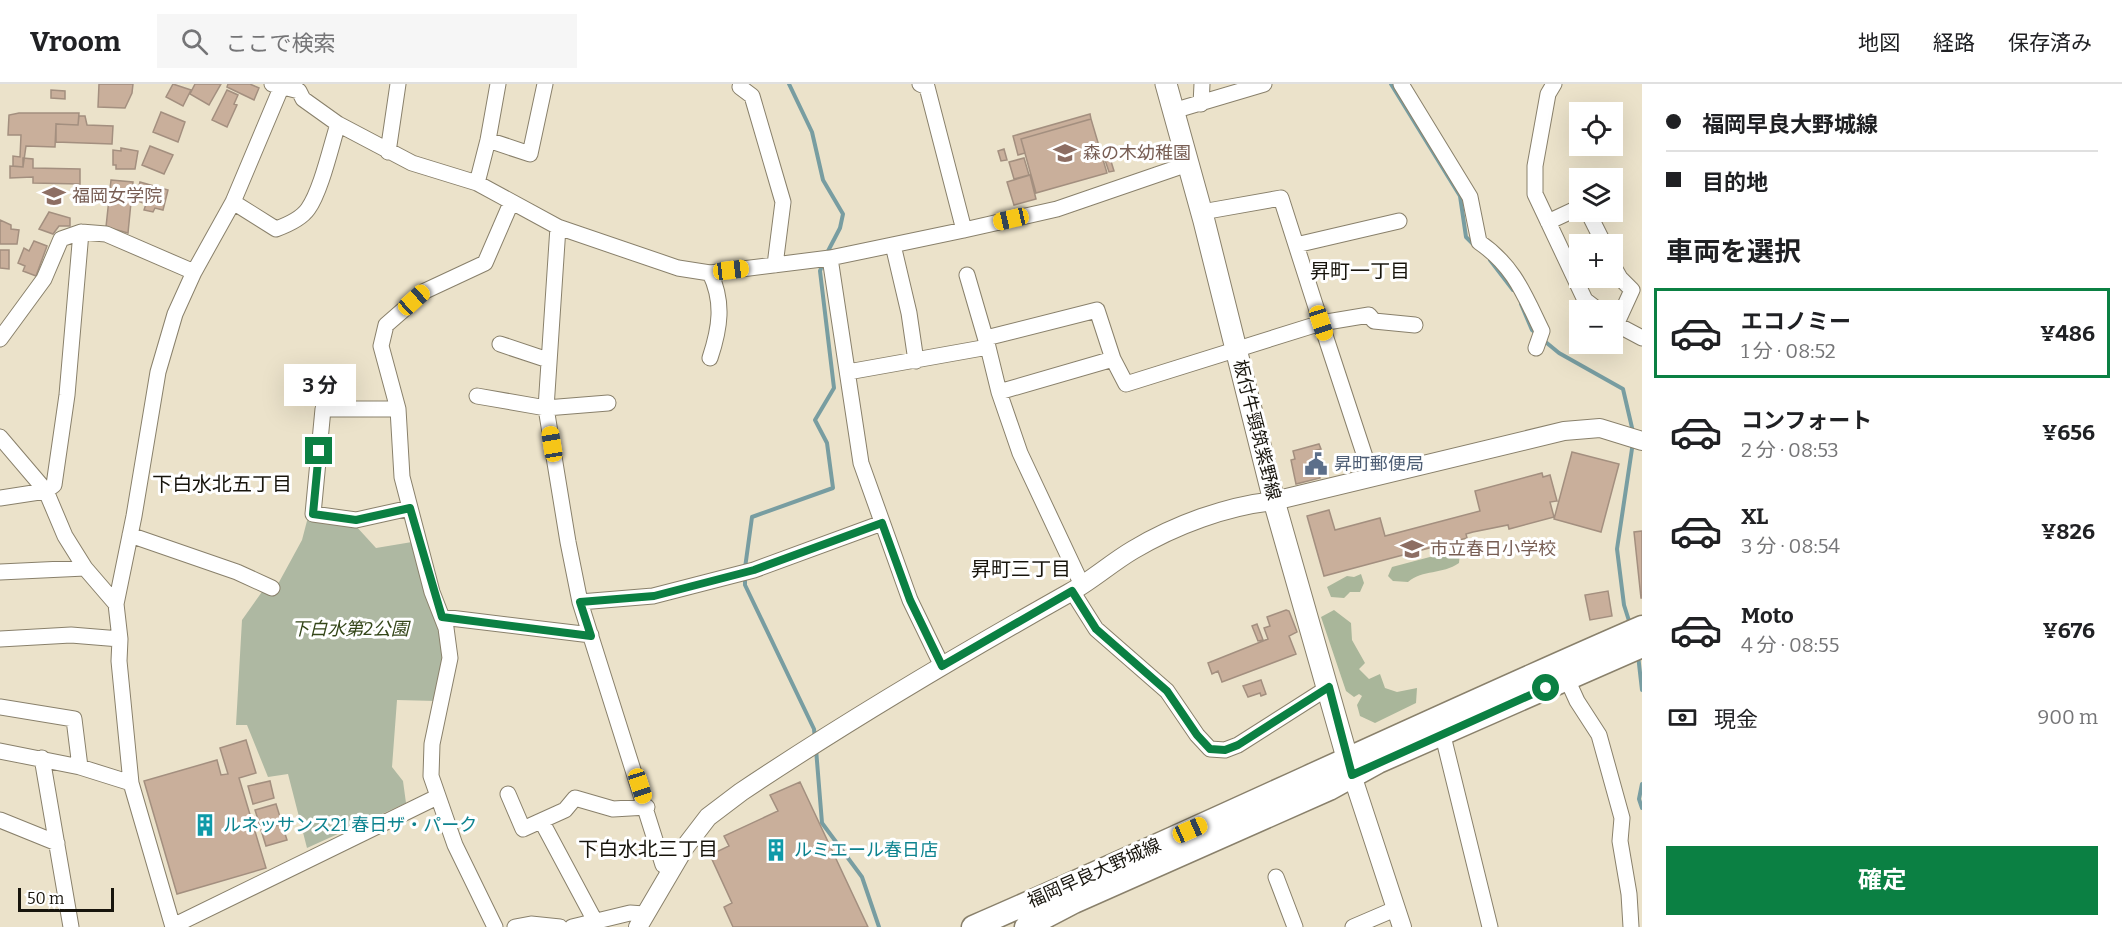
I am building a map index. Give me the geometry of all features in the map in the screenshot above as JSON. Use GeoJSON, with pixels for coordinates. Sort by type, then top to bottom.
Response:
{"type":"FeatureCollection","features":[{"type":"Feature","properties":{"kind":"main road","name":"板付牛頸筑紫野線"},"geometry":{"type":"LineString","coordinates":[[1166,84],[1202,212],[1274,501],[1329,687],[1349,766]]}},
{"type":"Feature","properties":{"kind":"main road","name":"福岡早良大野城線"},"geometry":{"type":"LineString","coordinates":[[973,927],[1031,918],[1642,627]]}},
{"type":"Feature","properties":{"kind":"main road","name":"福岡早良大野城線"},"geometry":{"type":"LineString","coordinates":[[1349,766],[1443,736],[1642,646]]}},
{"type":"Feature","properties":{"kind":"street"},"geometry":{"type":"LineString","coordinates":[[388,152],[398,84]]}},
{"type":"Feature","properties":{"kind":"street"},"geometry":{"type":"LineString","coordinates":[[477,183],[488,140],[498,84]]}},
{"type":"Feature","properties":{"kind":"street"},"geometry":{"type":"LineString","coordinates":[[488,140],[530,154],[545,84]]}},
{"type":"Feature","properties":{"kind":"street"},"geometry":{"type":"LineString","coordinates":[[920,84],[927,87],[938,121],[964,230]]}},
{"type":"Feature","properties":{"kind":"street"},"geometry":{"type":"LineString","coordinates":[[1201,104],[1202,84]]}},
{"type":"Feature","properties":{"kind":"street"},"geometry":{"type":"LineString","coordinates":[[1173,111],[1264,84]]}},
{"type":"Feature","properties":{"kind":"street"},"geometry":{"type":"LineString","coordinates":[[1401,84],[1470,197],[1479,242],[1499,256],[1518,280],[1542,331],[1536,348]]}},
{"type":"Feature","properties":{"kind":"street"},"geometry":{"type":"LineString","coordinates":[[1554,84],[1548,94],[1535,166],[1535,194],[1585,300]]}},
{"type":"Feature","properties":{"kind":"street"},"geometry":{"type":"LineString","coordinates":[[436,797],[173,927],[131,783],[116,604],[158,372],[175,314],[194,272],[233,202],[276,86],[301,88],[303,99],[338,124],[388,152],[412,164],[477,183],[558,227],[678,268],[710,273],[830,258],[1057,209],[1188,164]]}},
{"type":"Feature","properties":{"kind":"street"},"geometry":{"type":"LineString","coordinates":[[740,87],[752,96],[783,202],[775,265]]}},
{"type":"Feature","properties":{"kind":"street"},"geometry":{"type":"LineString","coordinates":[[233,202],[276,229],[289,224],[308,209],[323,174],[338,124]]}},
{"type":"Feature","properties":{"kind":"street"},"geometry":{"type":"LineString","coordinates":[[1202,212],[1281,198],[1372,478]]}},
{"type":"Feature","properties":{"kind":"street"},"geometry":{"type":"LineString","coordinates":[[495,927],[456,845],[430,777],[432,744],[450,658],[442,617],[402,477],[398,409],[381,346],[386,325],[425,291],[485,263],[511,203]]}},
{"type":"Feature","properties":{"kind":"street"},"geometry":{"type":"LineString","coordinates":[[1548,222],[1569,212]]}},
{"type":"Feature","properties":{"kind":"street"},"geometry":{"type":"LineString","coordinates":[[1296,245],[1389,219]]}},
{"type":"Feature","properties":{"kind":"street"},"geometry":{"type":"LineString","coordinates":[[558,227],[546,408],[580,602],[647,807],[663,865],[672,870]]}},
{"type":"Feature","properties":{"kind":"street"},"geometry":{"type":"LineString","coordinates":[[0,339],[44,279],[61,239],[81,232],[106,234],[194,272]]}},
{"type":"Feature","properties":{"kind":"street"},"geometry":{"type":"LineString","coordinates":[[0,498],[46,491],[54,485],[67,395],[81,232]]}},
{"type":"Feature","properties":{"kind":"street"},"geometry":{"type":"LineString","coordinates":[[893,245],[909,313],[916,361]]}},
{"type":"Feature","properties":{"kind":"street"},"geometry":{"type":"LineString","coordinates":[[830,258],[861,463],[910,600],[942,666]]}},
{"type":"Feature","properties":{"kind":"street"},"geometry":{"type":"LineString","coordinates":[[710,273],[719,292],[718,333],[710,358]]}},
{"type":"Feature","properties":{"kind":"street"},"geometry":{"type":"LineString","coordinates":[[967,275],[999,392],[1020,453],[1096,629],[1167,691],[1197,735],[1210,749],[1225,750],[1238,745],[1329,687]]}},
{"type":"Feature","properties":{"kind":"street"},"geometry":{"type":"LineString","coordinates":[[1623,282],[1632,290],[1623,307]]}},
{"type":"Feature","properties":{"kind":"street"},"geometry":{"type":"LineString","coordinates":[[848,372],[916,361],[1097,310],[1113,359],[1126,384],[1321,323],[1369,315],[1374,321],[1414,325]]}},
{"type":"Feature","properties":{"kind":"street"},"geometry":{"type":"LineString","coordinates":[[1623,328],[1642,338]]}},
{"type":"Feature","properties":{"kind":"street"},"geometry":{"type":"LineString","coordinates":[[500,344],[548,360]]}},
{"type":"Feature","properties":{"kind":"street"},"geometry":{"type":"LineString","coordinates":[[999,392],[1113,359]]}},
{"type":"Feature","properties":{"kind":"street"},"geometry":{"type":"LineString","coordinates":[[477,396],[546,408],[608,403]]}},
{"type":"Feature","properties":{"kind":"street"},"geometry":{"type":"LineString","coordinates":[[398,409],[323,409],[313,514],[356,520],[410,508]]}},
{"type":"Feature","properties":{"kind":"street"},"geometry":{"type":"LineString","coordinates":[[572,927],[630,913],[641,921],[708,817],[741,792],[942,666],[1077,588],[1134,549],[1193,521],[1252,503],[1274,501],[1564,431],[1600,428],[1642,441]]}},
{"type":"Feature","properties":{"kind":"street"},"geometry":{"type":"LineString","coordinates":[[0,437],[46,491],[65,536],[86,568],[116,604]]}},
{"type":"Feature","properties":{"kind":"street"},"geometry":{"type":"LineString","coordinates":[[580,602],[654,596],[754,570],[882,523]]}},
{"type":"Feature","properties":{"kind":"street"},"geometry":{"type":"LineString","coordinates":[[130,534],[237,572],[272,588]]}},
{"type":"Feature","properties":{"kind":"street"},"geometry":{"type":"LineString","coordinates":[[0,572],[86,568]]}},
{"type":"Feature","properties":{"kind":"street"},"geometry":{"type":"LineString","coordinates":[[442,617],[591,636]]}},
{"type":"Feature","properties":{"kind":"street"},"geometry":{"type":"LineString","coordinates":[[0,639],[71,635],[120,639]]}},
{"type":"Feature","properties":{"kind":"street"},"geometry":{"type":"LineString","coordinates":[[1567,679],[1577,701],[1599,735],[1622,818],[1620,842],[1629,894],[1630,927]]}},
{"type":"Feature","properties":{"kind":"street"},"geometry":{"type":"LineString","coordinates":[[0,707],[74,719],[81,767]]}},
{"type":"Feature","properties":{"kind":"street"},"geometry":{"type":"LineString","coordinates":[[1443,736],[1490,927]]}},
{"type":"Feature","properties":{"kind":"street"},"geometry":{"type":"LineString","coordinates":[[0,751],[81,767],[131,783]]}},
{"type":"Feature","properties":{"kind":"street"},"geometry":{"type":"LineString","coordinates":[[42,758],[71,927]]}},
{"type":"Feature","properties":{"kind":"street"},"geometry":{"type":"LineString","coordinates":[[1349,766],[1391,916],[1402,927]]}},
{"type":"Feature","properties":{"kind":"street"},"geometry":{"type":"LineString","coordinates":[[508,794],[523,829],[565,810],[575,798],[613,809],[647,807]]}},
{"type":"Feature","properties":{"kind":"street"},"geometry":{"type":"LineString","coordinates":[[0,820],[57,843]]}},
{"type":"Feature","properties":{"kind":"street"},"geometry":{"type":"LineString","coordinates":[[542,822],[595,921]]}},
{"type":"Feature","properties":{"kind":"street"},"geometry":{"type":"LineString","coordinates":[[1276,878],[1295,927]]}},
{"type":"Feature","properties":{"kind":"street"},"geometry":{"type":"LineString","coordinates":[[1353,927],[1391,916]]}},
{"type":"Feature","properties":{"kind":"street"},"geometry":{"type":"LineString","coordinates":[[515,927],[531,924],[560,927]]}},
{"type":"Feature","properties":{"kind":"green space","name":"下白水第2公園"},"geometry":{"type":"Polygon","coordinates":[[[308,517],[355,525],[376,548],[412,542],[440,628],[445,658],[436,701],[397,700],[392,767],[403,781],[406,803],[307,848],[288,774],[268,777],[247,725],[236,725],[242,620],[269,582],[278,584],[302,540],[308,517]]]}},
{"type":"Feature","properties":{"kind":"green space"},"geometry":{"type":"Polygon","coordinates":[[[1445,553],[1460,553],[1459,563],[1453,567],[1420,575],[1408,582],[1393,581],[1388,576],[1392,567],[1445,553]]]}},
{"type":"Feature","properties":{"kind":"green space"},"geometry":{"type":"Polygon","coordinates":[[[1361,574],[1364,583],[1360,592],[1350,592],[1344,598],[1331,597],[1327,587],[1347,576],[1354,577],[1361,574]]]}},
{"type":"Feature","properties":{"kind":"green space"},"geometry":{"type":"Polygon","coordinates":[[[1334,610],[1351,623],[1352,640],[1365,663],[1359,669],[1369,679],[1380,674],[1385,688],[1397,692],[1417,688],[1416,703],[1375,723],[1360,716],[1357,705],[1362,696],[1359,694],[1354,697],[1346,691],[1321,617],[1334,610]]]}},
{"type":"Feature","properties":{"kind":"building"},"geometry":{"type":"Polygon","coordinates":[[[99,84],[133,84],[132,93],[125,108],[98,107],[99,84]]]}},
{"type":"Feature","properties":{"kind":"building"},"geometry":{"type":"Polygon","coordinates":[[[173,84],[191,90],[183,106],[166,97],[173,84]]]}},
{"type":"Feature","properties":{"kind":"building"},"geometry":{"type":"Polygon","coordinates":[[[195,84],[221,84],[209,105],[190,94],[195,84]]]}},
{"type":"Feature","properties":{"kind":"building"},"geometry":{"type":"Polygon","coordinates":[[[228,84],[250,84],[259,88],[254,100],[227,87],[228,84]]]}},
{"type":"Feature","properties":{"kind":"building"},"geometry":{"type":"Polygon","coordinates":[[[51,90],[65,91],[65,99],[51,98],[51,90]]]}},
{"type":"Feature","properties":{"kind":"building"},"geometry":{"type":"Polygon","coordinates":[[[227,90],[238,95],[234,104],[237,105],[227,127],[212,120],[227,90]]]}},
{"type":"Feature","properties":{"kind":"building"},"geometry":{"type":"Polygon","coordinates":[[[161,112],[185,122],[178,142],[153,132],[161,112]]]}},
{"type":"Feature","properties":{"kind":"building"},"geometry":{"type":"Polygon","coordinates":[[[79,113],[78,125],[56,124],[55,147],[26,146],[23,167],[13,166],[13,156],[20,157],[21,135],[8,135],[9,115],[79,113]]]}},
{"type":"Feature","properties":{"kind":"building"},"geometry":{"type":"Polygon","coordinates":[[[1090,114],[1091,119],[1021,139],[1025,153],[1018,155],[1013,136],[1090,114]]]}},
{"type":"Feature","properties":{"kind":"building"},"geometry":{"type":"Polygon","coordinates":[[[79,116],[85,116],[87,125],[113,126],[112,144],[56,142],[56,124],[78,125],[79,116]]]}},
{"type":"Feature","properties":{"kind":"building"},"geometry":{"type":"Polygon","coordinates":[[[1091,119],[1107,173],[1036,193],[1021,139],[1091,119]]]}},
{"type":"Feature","properties":{"kind":"building"},"geometry":{"type":"Polygon","coordinates":[[[150,146],[173,155],[164,174],[142,165],[150,146]]]}},
{"type":"Feature","properties":{"kind":"building"},"geometry":{"type":"Polygon","coordinates":[[[121,148],[138,151],[135,169],[116,169],[116,165],[113,165],[113,150],[121,151],[121,148]]]}},
{"type":"Feature","properties":{"kind":"building"},"geometry":{"type":"Polygon","coordinates":[[[1004,149],[1007,160],[1001,161],[998,151],[1004,149]]]}},
{"type":"Feature","properties":{"kind":"building"},"geometry":{"type":"Polygon","coordinates":[[[23,158],[33,159],[33,168],[80,169],[80,184],[33,183],[33,177],[10,178],[10,166],[23,167],[23,158]]]}},
{"type":"Feature","properties":{"kind":"building"},"geometry":{"type":"Polygon","coordinates":[[[1024,158],[1029,175],[1014,179],[1009,162],[1024,158]]]}},
{"type":"Feature","properties":{"kind":"building"},"geometry":{"type":"Polygon","coordinates":[[[1110,158],[1114,171],[1109,172],[1105,160],[1110,158]]]}},
{"type":"Feature","properties":{"kind":"building"},"geometry":{"type":"Polygon","coordinates":[[[1030,175],[1036,199],[1014,205],[1007,182],[1030,175]]]}},
{"type":"Feature","properties":{"kind":"building"},"geometry":{"type":"Polygon","coordinates":[[[111,180],[133,182],[128,233],[106,227],[111,180]]]}},
{"type":"Feature","properties":{"kind":"building"},"geometry":{"type":"Polygon","coordinates":[[[140,182],[168,190],[163,210],[155,208],[153,212],[144,210],[146,204],[135,200],[140,182]]]}},
{"type":"Feature","properties":{"kind":"building"},"geometry":{"type":"Polygon","coordinates":[[[49,212],[70,218],[70,226],[59,226],[53,234],[39,229],[49,212]]]}},
{"type":"Feature","properties":{"kind":"building"},"geometry":{"type":"Polygon","coordinates":[[[0,220],[11,225],[11,229],[19,230],[17,244],[0,244],[0,220]]]}},
{"type":"Feature","properties":{"kind":"building"},"geometry":{"type":"Polygon","coordinates":[[[34,241],[47,246],[36,276],[23,271],[25,266],[18,263],[24,248],[29,251],[34,241]]]}},
{"type":"Feature","properties":{"kind":"building"},"geometry":{"type":"Polygon","coordinates":[[[0,250],[9,250],[9,269],[0,268],[0,250]]]}},
{"type":"Feature","properties":{"kind":"building"},"geometry":{"type":"Polygon","coordinates":[[[1319,444],[1321,449],[1313,451],[1320,478],[1296,484],[1291,460],[1295,459],[1293,451],[1319,444]]]}},
{"type":"Feature","properties":{"kind":"building"},"geometry":{"type":"Polygon","coordinates":[[[1572,452],[1619,464],[1601,532],[1554,519],[1572,452]]]}},
{"type":"Feature","properties":{"kind":"building"},"geometry":{"type":"Polygon","coordinates":[[[1542,473],[1543,477],[1550,475],[1557,501],[1550,502],[1554,517],[1509,529],[1508,525],[1473,532],[1466,534],[1467,538],[1324,576],[1307,516],[1329,510],[1335,530],[1380,518],[1385,536],[1480,511],[1475,491],[1542,473]]]}},
{"type":"Feature","properties":{"kind":"building"},"geometry":{"type":"Polygon","coordinates":[[[1642,531],[1642,598],[1641,598],[1634,532],[1642,531]]]}},
{"type":"Feature","properties":{"kind":"building"},"geometry":{"type":"Polygon","coordinates":[[[1608,591],[1612,616],[1590,620],[1585,595],[1608,591]]]}},
{"type":"Feature","properties":{"kind":"building"},"geometry":{"type":"Polygon","coordinates":[[[1289,611],[1297,632],[1289,636],[1296,654],[1222,682],[1218,671],[1212,674],[1208,663],[1268,639],[1264,628],[1270,626],[1267,617],[1289,611]]]}},
{"type":"Feature","properties":{"kind":"building"},"geometry":{"type":"Polygon","coordinates":[[[1257,624],[1263,640],[1258,641],[1252,626],[1257,624]]]}},
{"type":"Feature","properties":{"kind":"building"},"geometry":{"type":"Polygon","coordinates":[[[1261,680],[1266,694],[1261,696],[1260,693],[1248,697],[1243,686],[1261,680]]]}},
{"type":"Feature","properties":{"kind":"building","name":"ルネッサンス21 春日ザ・パーク"},"geometry":{"type":"Polygon","coordinates":[[[246,740],[256,773],[239,778],[266,868],[177,894],[144,781],[217,760],[221,775],[228,774],[220,748],[246,740]]]}},
{"type":"Feature","properties":{"kind":"building"},"geometry":{"type":"Polygon","coordinates":[[[270,781],[274,798],[253,804],[248,786],[270,781]]]}},
{"type":"Feature","properties":{"kind":"building","name":"ルミエール春日店"},"geometry":{"type":"Polygon","coordinates":[[[800,782],[868,927],[733,927],[724,907],[732,903],[710,855],[729,846],[724,836],[778,811],[770,795],[800,782]]]}},
{"type":"Feature","properties":{"kind":"building"},"geometry":{"type":"Polygon","coordinates":[[[276,804],[281,820],[260,826],[255,810],[276,804]]]}},
{"type":"Feature","properties":{"kind":"building"},"geometry":{"type":"Polygon","coordinates":[[[282,824],[287,840],[266,846],[261,830],[282,824]]]}},
{"type":"Feature","properties":{"kind":"waterway"},"geometry":{"type":"LineString","coordinates":[[789,84],[812,132],[823,180],[843,214],[840,228],[827,253]]}},
{"type":"Feature","properties":{"kind":"waterway"},"geometry":{"type":"LineString","coordinates":[[1391,84],[1460,196],[1466,237],[1474,245]]}},
{"type":"Feature","properties":{"kind":"waterway"},"geometry":{"type":"LineString","coordinates":[[1490,260],[1513,290]]}},
{"type":"Feature","properties":{"kind":"waterway"},"geometry":{"type":"LineString","coordinates":[[745,568],[752,517],[833,488],[827,443],[815,420],[834,388],[820,271],[823,263]]}},
{"type":"Feature","properties":{"kind":"waterway"},"geometry":{"type":"LineString","coordinates":[[1521,304],[1532,330],[1537,334]]}},
{"type":"Feature","properties":{"kind":"waterway"},"geometry":{"type":"LineString","coordinates":[[1542,339],[1559,353],[1623,389],[1633,432]]}},
{"type":"Feature","properties":{"kind":"waterway"},"geometry":{"type":"LineString","coordinates":[[1630,624],[1624,605],[1617,549],[1633,442]]}},
{"type":"Feature","properties":{"kind":"waterway"},"geometry":{"type":"LineString","coordinates":[[745,576],[745,585],[814,729],[815,739]]}},
{"type":"Feature","properties":{"kind":"waterway"},"geometry":{"type":"LineString","coordinates":[[1638,655],[1642,690]]}},
{"type":"Feature","properties":{"kind":"waterway"},"geometry":{"type":"LineString","coordinates":[[816,749],[822,823],[862,877],[879,927]]}},
{"type":"Feature","properties":{"kind":"waterway"},"geometry":{"type":"LineString","coordinates":[[1642,784],[1639,799],[1642,808]]}},
{"type":"Feature","properties":{"kind":"place","name":"森の木幼稚園"},"geometry":{"type":"Point","coordinates":[1065,153]}},
{"type":"Feature","properties":{"kind":"place","name":"福岡女学院"},"geometry":{"type":"Point","coordinates":[54,196]}},
{"type":"Feature","properties":{"kind":"place","name":"昇町郵便局"},"geometry":{"type":"Point","coordinates":[1316,464]}},
{"type":"Feature","properties":{"kind":"place","name":"市立春日小学校"},"geometry":{"type":"Point","coordinates":[1412,549]}},
{"type":"Feature","properties":{"kind":"place","name":"ルネッサンス21 春日ザ・パーク"},"geometry":{"type":"Point","coordinates":[205,825]}},
{"type":"Feature","properties":{"kind":"place","name":"ルミエール春日店"},"geometry":{"type":"Point","coordinates":[776,850]}},
{"type":"Feature","properties":{"kind":"district","name":"昇町一丁目"},"geometry":{"type":"Point","coordinates":[1360,271]}},
{"type":"Feature","properties":{"kind":"district","name":"下白水北五丁目"},"geometry":{"type":"Point","coordinates":[222,484]}},
{"type":"Feature","properties":{"kind":"district","name":"昇町三丁目"},"geometry":{"type":"Point","coordinates":[1021,569]}},
{"type":"Feature","properties":{"kind":"district","name":"下白水北三丁目"},"geometry":{"type":"Point","coordinates":[648,849]}},
{"type":"Feature","properties":{"kind":"route"},"geometry":{"type":"LineString","coordinates":[[319,451],[313,514],[356,520],[410,508],[432,592],[442,617],[591,636],[580,602],[654,596],[754,570],[882,523],[910,600],[942,666],[1072,591],[1096,629],[1167,691],[1197,735],[1210,749],[1225,750],[1238,745],[1329,687],[1352,775],[1546,688]]}}]}
